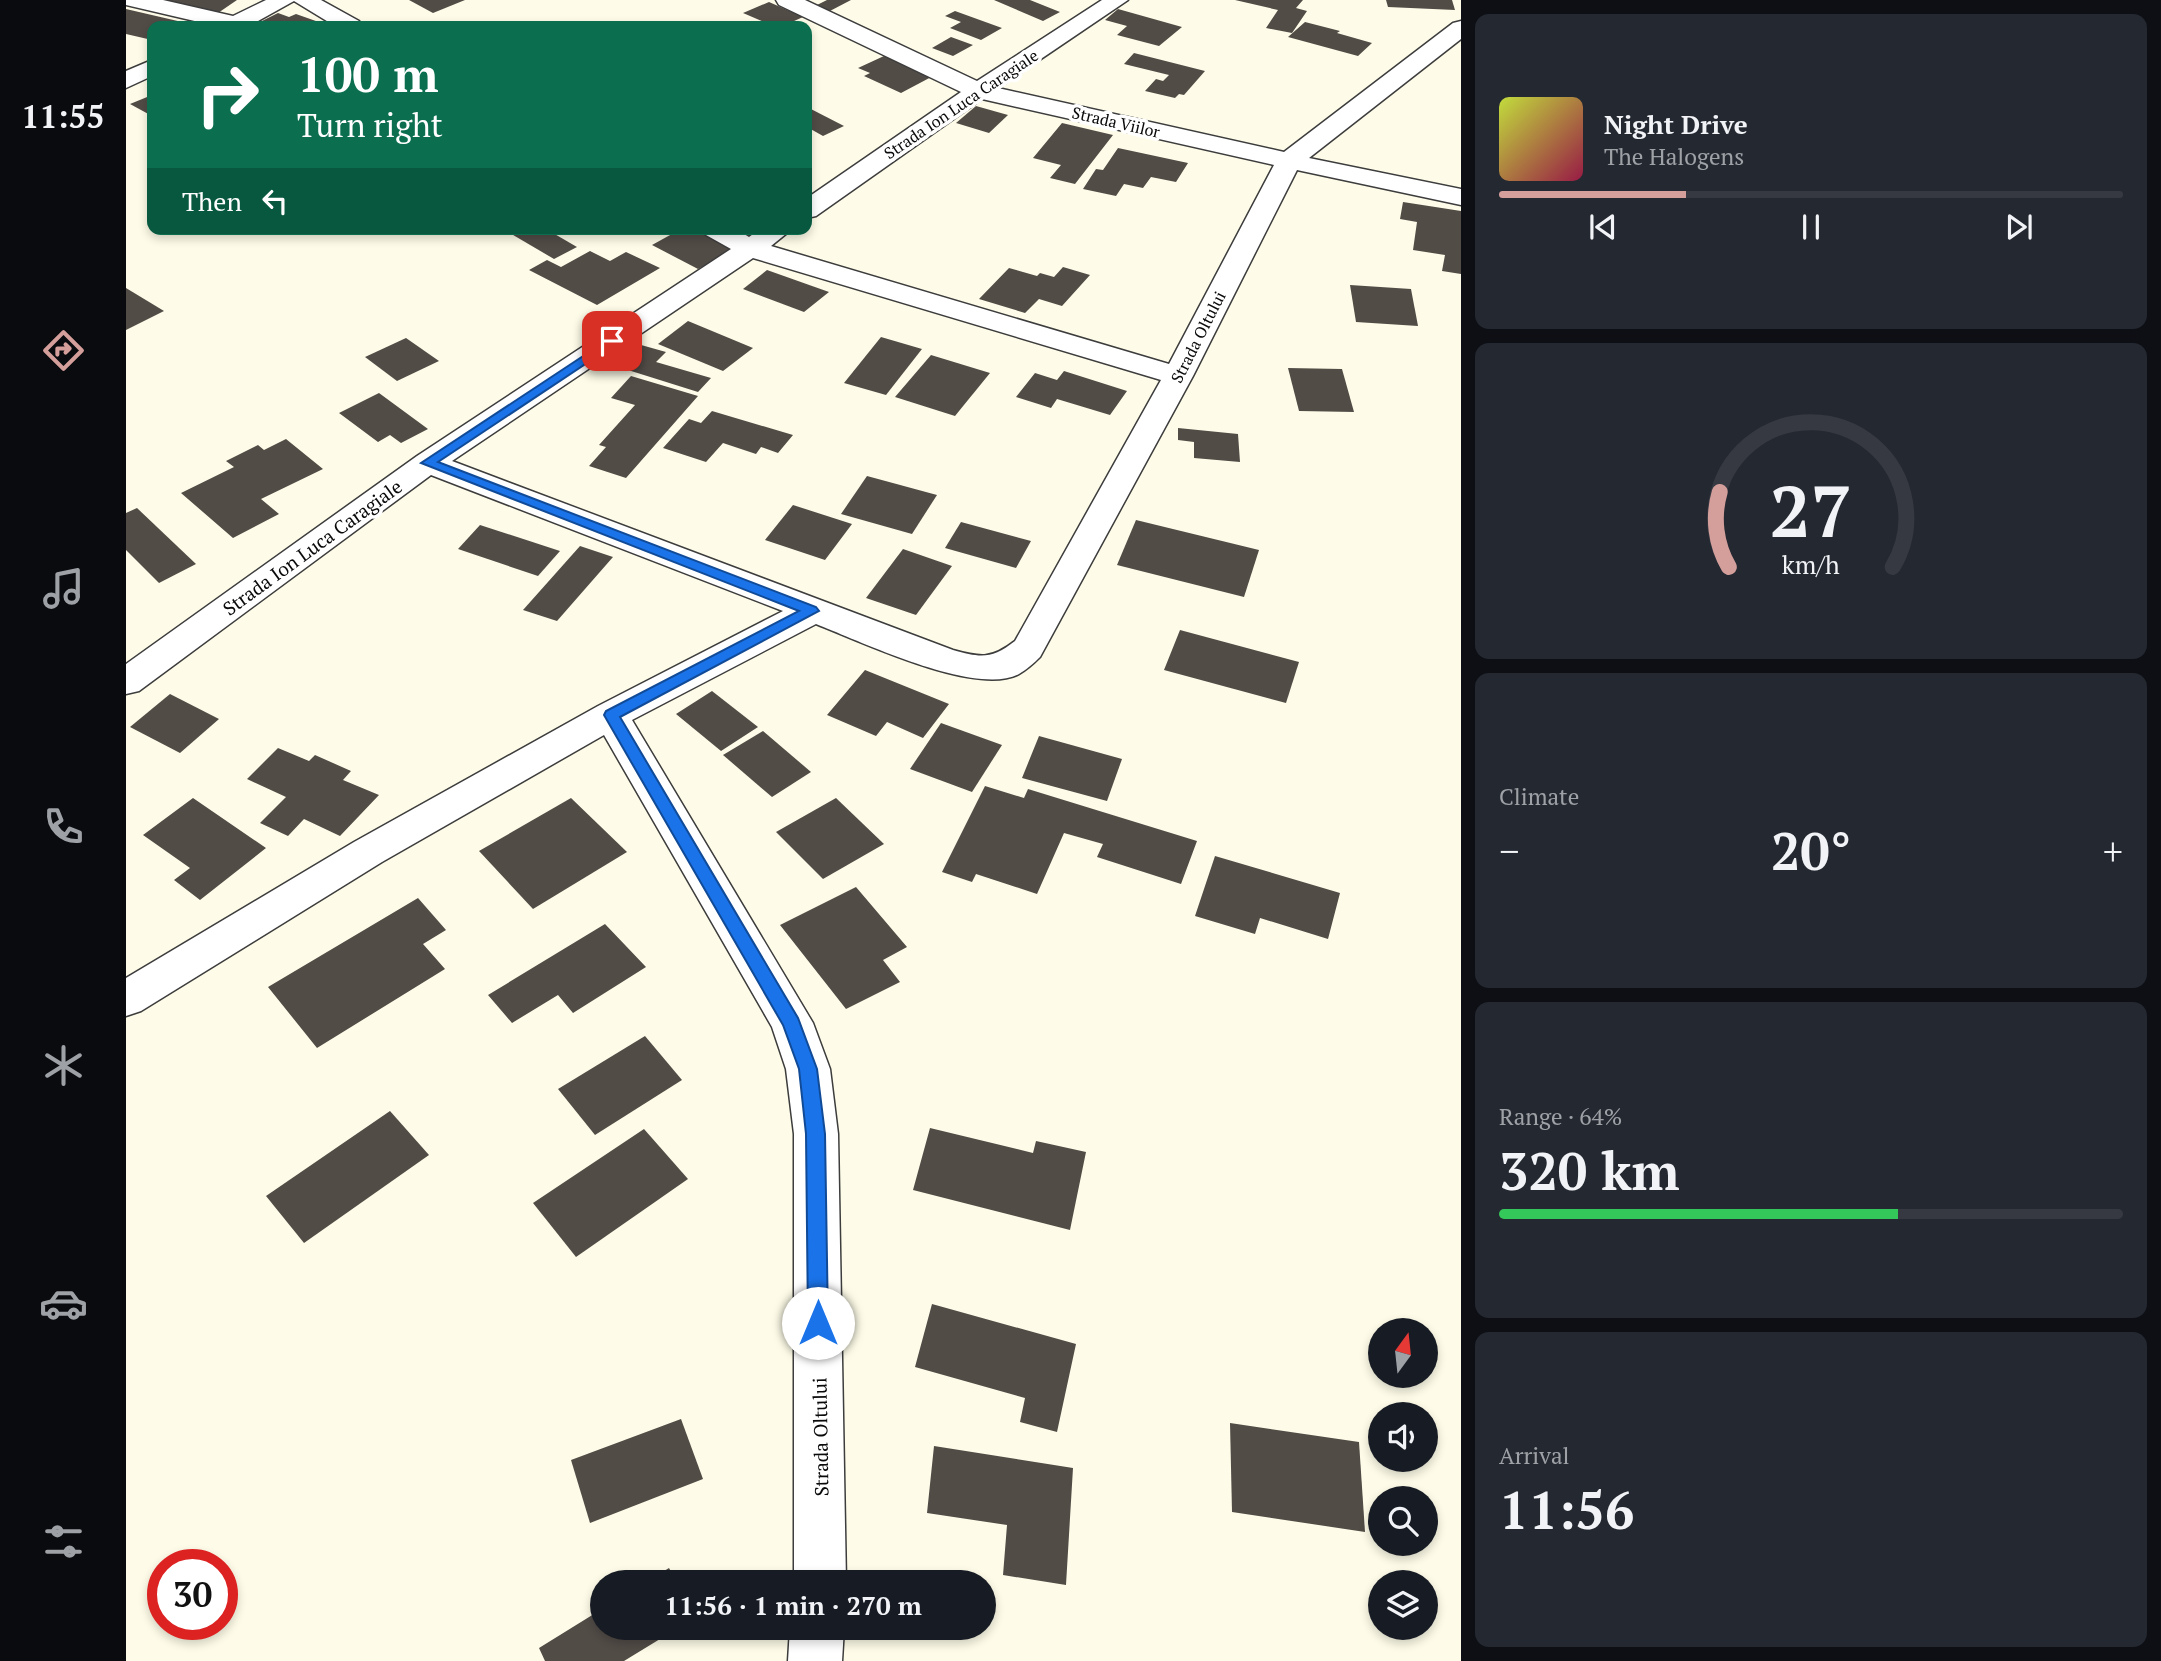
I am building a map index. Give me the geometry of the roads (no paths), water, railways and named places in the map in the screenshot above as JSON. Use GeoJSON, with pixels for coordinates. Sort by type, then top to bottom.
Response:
{"type":"FeatureCollection","features":[{"type":"Feature","properties":{"kind":"street"},"geometry":{"type":"LineString","coordinates":[[134,0],[218,21]]}},
{"type":"Feature","properties":{"kind":"street"},"geometry":{"type":"LineString","coordinates":[[242,21],[284,0]]}},
{"type":"Feature","properties":{"kind":"street"},"geometry":{"type":"LineString","coordinates":[[304,0],[342,21]]}},
{"type":"Feature","properties":{"kind":"street","name":"Strada Viilor"},"geometry":{"type":"LineString","coordinates":[[787,0],[978,90],[1461,197]]}},
{"type":"Feature","properties":{"kind":"street","name":"Strada Ion Luca Caragiale"},"geometry":{"type":"LineString","coordinates":[[812,206],[978,90],[1117,0]]}},
{"type":"Feature","properties":{"kind":"street","name":"Strada Oltului"},"geometry":{"type":"LineString","coordinates":[[811,611],[974,668],[1006,666],[1028,649],[1178,376],[1289,161],[1461,28]]}},
{"type":"Feature","properties":{"kind":"street"},"geometry":{"type":"LineString","coordinates":[[126,81],[147,70]]}},
{"type":"Feature","properties":{"kind":"street"},"geometry":{"type":"LineString","coordinates":[[726,235],[751,249],[1178,376]]}},
{"type":"Feature","properties":{"kind":"street","name":"Strada Ion Luca Caragiale"},"geometry":{"type":"LineString","coordinates":[[126,682],[428,463],[771,235]]}},
{"type":"Feature","properties":{"kind":"street"},"geometry":{"type":"LineString","coordinates":[[428,463],[811,611]]}},
{"type":"Feature","properties":{"kind":"street"},"geometry":{"type":"LineString","coordinates":[[126,999],[368,852],[611,715],[811,611]]}},
{"type":"Feature","properties":{"kind":"street","name":"Strada Oltului"},"geometry":{"type":"LineString","coordinates":[[611,715],[792,1023],[808,1069],[816,1148],[820,1570]]}},
{"type":"Feature","properties":{"kind":"street"},"geometry":{"type":"LineString","coordinates":[[815,1661],[816,1640]]}}]}
